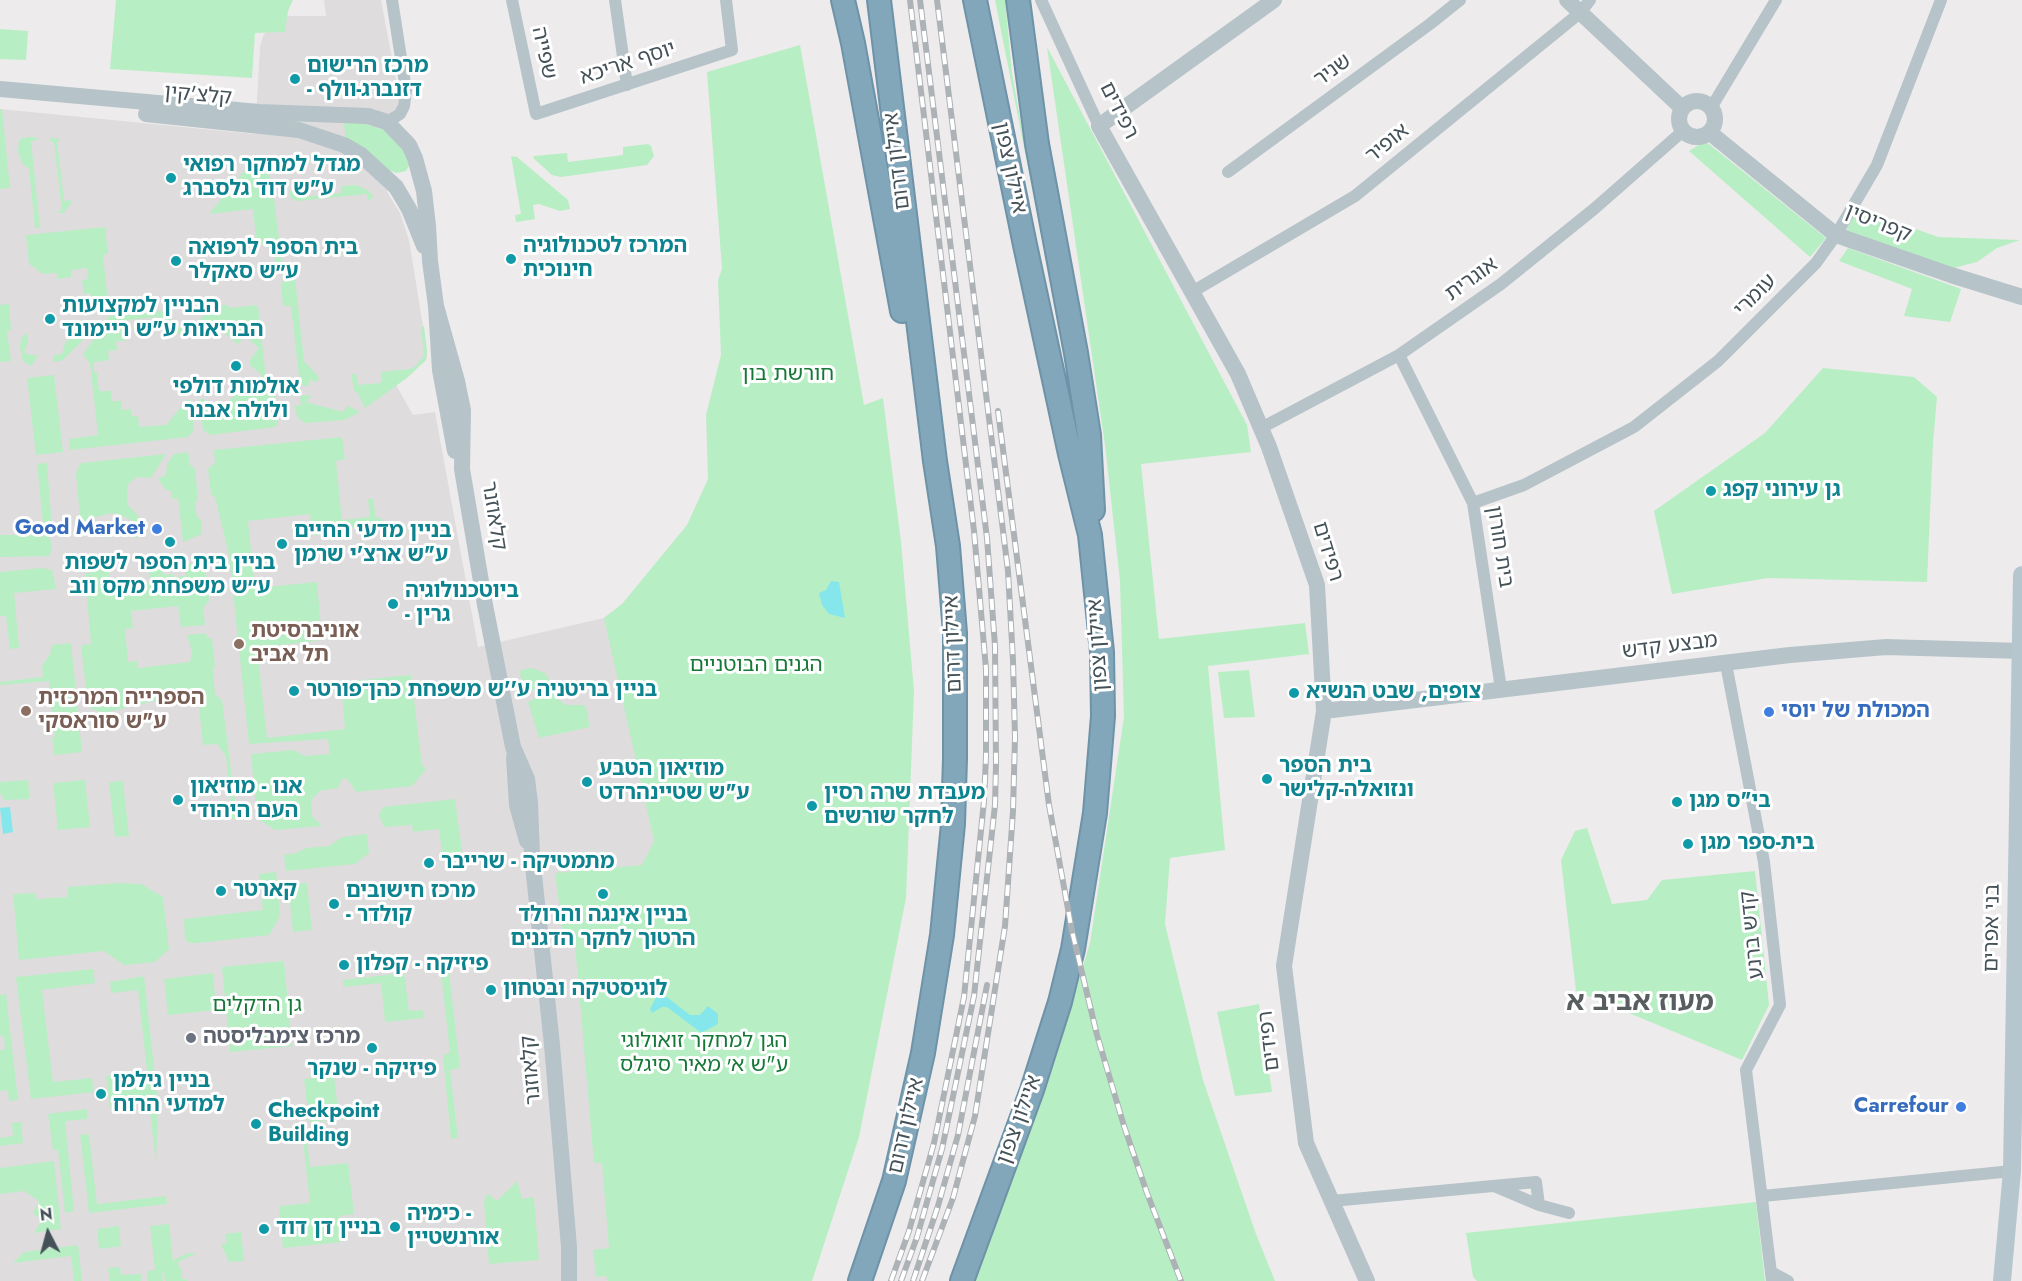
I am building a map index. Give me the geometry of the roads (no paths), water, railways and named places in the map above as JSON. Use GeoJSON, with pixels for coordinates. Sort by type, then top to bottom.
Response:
{"type":"FeatureCollection","features":[{"type":"Feature","properties":{"kind":"highway"},"geometry":{"type":"LineString","coordinates":[[843,0],[854,43],[948,546]]}},
{"type":"Feature","properties":{"kind":"highway","name":"איילון דרום"},"geometry":{"type":"LineString","coordinates":[[860,1281],[884,1212],[909,1119],[927,1034],[942,935],[953,824],[956,758],[954,633],[948,546],[934,450],[879,0]]}},
{"type":"Feature","properties":{"kind":"highway","name":"איילון צפון"},"geometry":{"type":"LineString","coordinates":[[962,1281],[1032,1090],[1060,1002],[1077,933],[1095,813],[1103,716],[1102,652],[1090,535],[1024,244],[975,0]]}},
{"type":"Feature","properties":{"kind":"highway"},"geometry":{"type":"LineString","coordinates":[[1017,0],[1034,124],[1089,435],[1094,502],[1090,535]]}},
{"type":"Feature","properties":{"kind":"main road","name":"בני אפרים"},"geometry":{"type":"LineString","coordinates":[[2002,1281],[2017,1172],[2022,575]]}},
{"type":"Feature","properties":{"kind":"street"},"geometry":{"type":"LineString","coordinates":[[387,122],[400,114],[404,106],[406,90],[392,0]]}},
{"type":"Feature","properties":{"kind":"street","name":"שפייה"},"geometry":{"type":"LineString","coordinates":[[512,0],[536,114]]}},
{"type":"Feature","properties":{"kind":"street"},"geometry":{"type":"LineString","coordinates":[[615,0],[627,85]]}},
{"type":"Feature","properties":{"kind":"street","name":"יוסף אריכא"},"geometry":{"type":"LineString","coordinates":[[536,114],[732,50],[726,0]]}},
{"type":"Feature","properties":{"kind":"street","name":"רפידים"},"geometry":{"type":"LineString","coordinates":[[1041,0],[1099,126],[1238,374],[1261,428],[1317,585],[1324,711],[1284,966],[1306,1143],[1366,1281]]}},
{"type":"Feature","properties":{"kind":"street"},"geometry":{"type":"LineString","coordinates":[[1099,126],[1256,5],[1274,0]]}},
{"type":"Feature","properties":{"kind":"street","name":"שניר"},"geometry":{"type":"LineString","coordinates":[[1228,172],[1460,0]]}},
{"type":"Feature","properties":{"kind":"street"},"geometry":{"type":"LineString","coordinates":[[1567,0],[1586,6],[1682,108]]}},
{"type":"Feature","properties":{"kind":"street"},"geometry":{"type":"LineString","coordinates":[[1711,108],[1776,0]]}},
{"type":"Feature","properties":{"kind":"street","name":"עומרי"},"geometry":{"type":"LineString","coordinates":[[1473,503],[1524,485],[1634,427],[1718,361],[1816,263],[1836,235],[1877,165],[1941,0]]}},
{"type":"Feature","properties":{"kind":"street","name":"אופיר"},"geometry":{"type":"LineString","coordinates":[[1192,292],[1355,196],[1586,6]]}},
{"type":"Feature","properties":{"kind":"street","name":"קלצ'קין"},"geometry":{"type":"LineString","coordinates":[[0,89],[259,112],[368,116],[387,122]]}},
{"type":"Feature","properties":{"kind":"street","name":"קלצ'קין"},"geometry":{"type":"LineString","coordinates":[[0,101],[284,128],[315,134],[344,145],[381,171]]}},
{"type":"Feature","properties":{"kind":"street"},"geometry":{"type":"LineString","coordinates":[[1696,101],[1707,104],[1711,108],[1714,123],[1709,132],[1693,136],[1683,130],[1679,120],[1682,108],[1686,104],[1696,101]]}},
{"type":"Feature","properties":{"kind":"street"},"geometry":{"type":"LineString","coordinates":[[343,115],[340,127],[344,145]]}},
{"type":"Feature","properties":{"kind":"street","name":"קלאוזנר"},"geometry":{"type":"LineString","coordinates":[[387,122],[408,145],[419,172],[427,210],[436,306],[463,410],[462,469],[485,605],[513,747],[514,783],[520,822],[532,856],[552,1045],[569,1247],[569,1281]]}},
{"type":"Feature","properties":{"kind":"street","name":"אוגרית"},"geometry":{"type":"LineString","coordinates":[[1261,428],[1399,355],[1502,284],[1594,209],[1683,130]]}},
{"type":"Feature","properties":{"kind":"street","name":"קפריסין"},"geometry":{"type":"LineString","coordinates":[[1709,132],[1836,235],[2022,297]]}},
{"type":"Feature","properties":{"kind":"street"},"geometry":{"type":"LineString","coordinates":[[381,171],[400,177],[419,172]]}},
{"type":"Feature","properties":{"kind":"street","name":"קלאוזנר"},"geometry":{"type":"LineString","coordinates":[[381,171],[396,187],[410,208],[430,261]]}},
{"type":"Feature","properties":{"kind":"street","name":"בית חורון"},"geometry":{"type":"LineString","coordinates":[[1399,355],[1473,503],[1501,689]]}},
{"type":"Feature","properties":{"kind":"street","name":"מבצע קדש"},"geometry":{"type":"LineString","coordinates":[[1324,711],[1501,689],[1886,647],[2021,651]]}},
{"type":"Feature","properties":{"kind":"street","name":"קדש ברנע"},"geometry":{"type":"LineString","coordinates":[[1726,664],[1764,862],[1780,1005],[1746,1070],[1771,1276],[1788,1281]]}},
{"type":"Feature","properties":{"kind":"street"},"geometry":{"type":"LineString","coordinates":[[1762,1196],[2017,1172]]}},
{"type":"Feature","properties":{"kind":"street"},"geometry":{"type":"LineString","coordinates":[[1332,1201],[1536,1182],[1539,1205]]}},
{"type":"Feature","properties":{"kind":"street"},"geometry":{"type":"LineString","coordinates":[[1494,1186],[1539,1205],[1569,1213]]}},
{"type":"Feature","properties":{"kind":"water"},"geometry":{"type":"Polygon","coordinates":[[[831,581],[839,582],[845,618],[829,614],[822,605],[819,593],[826,590],[831,581]]]}},
{"type":"Feature","properties":{"kind":"water"},"geometry":{"type":"Polygon","coordinates":[[[10,807],[13,832],[3,834],[0,808],[10,807]]]}},
{"type":"Feature","properties":{"kind":"water"},"geometry":{"type":"Polygon","coordinates":[[[658,994],[664,995],[690,1015],[700,1015],[708,1006],[718,1014],[718,1024],[700,1032],[667,1007],[662,1007],[652,1013],[650,1009],[658,994]]]}},
{"type":"Feature","properties":{"kind":"railway"},"geometry":{"type":"LineString","coordinates":[[891,1281],[909,1231],[934,1143],[964,997],[984,801],[986,756],[986,669],[974,531],[910,0]]}},
{"type":"Feature","properties":{"kind":"railway"},"geometry":{"type":"LineString","coordinates":[[901,1281],[917,1237],[942,1149],[974,996],[995,805],[996,764],[995,646],[987,538],[920,0]]}},
{"type":"Feature","properties":{"kind":"railway"},"geometry":{"type":"LineString","coordinates":[[922,1281],[953,1198],[975,1116],[1005,926],[1013,811],[1015,737],[1008,571],[937,0]]}},
{"type":"Feature","properties":{"kind":"railway"},"geometry":{"type":"LineString","coordinates":[[998,411],[1049,805],[1072,931],[1097,1035],[1124,1126],[1181,1281]]}},
{"type":"Feature","properties":{"kind":"railway"},"geometry":{"type":"LineString","coordinates":[[913,1281],[938,1206],[958,1135],[987,985]]}},
{"type":"Feature","properties":{"kind":"place","name":"מרכז הרישום - דזנברג-וולף"},"geometry":{"type":"Point","coordinates":[295,79]}},
{"type":"Feature","properties":{"kind":"place","name":"מגדל למחקר רפואי ע\"ש דוד גלסברג"},"geometry":{"type":"Point","coordinates":[171,178]}},
{"type":"Feature","properties":{"kind":"place","name":"המרכז לטכנולוגיה חינוכית"},"geometry":{"type":"Point","coordinates":[511,259]}},
{"type":"Feature","properties":{"kind":"place","name":"בית הספר לרפואה ע״ש סאקלר"},"geometry":{"type":"Point","coordinates":[176,261]}},
{"type":"Feature","properties":{"kind":"place","name":"הבניין למקצועות הבריאות ע\"ש ריימונד"},"geometry":{"type":"Point","coordinates":[50,319]}},
{"type":"Feature","properties":{"kind":"place","name":"אולמות דולפי ולולה אבנר"},"geometry":{"type":"Point","coordinates":[236,366]}},
{"type":"Feature","properties":{"kind":"place","name":"גן עירוני קפג"},"geometry":{"type":"Point","coordinates":[1711,491]}},
{"type":"Feature","properties":{"kind":"place","name":"Good Market"},"geometry":{"type":"Point","coordinates":[157,529]}},
{"type":"Feature","properties":{"kind":"place","name":"בניין בית הספר לשפות ע״ש משפחת מקס ווב"},"geometry":{"type":"Point","coordinates":[170,542]}},
{"type":"Feature","properties":{"kind":"place","name":"בניין מדעי החיים ע\"ש ארצ'י שרמן"},"geometry":{"type":"Point","coordinates":[282,544]}},
{"type":"Feature","properties":{"kind":"place","name":"ביוטכנולוגיה - גרין"},"geometry":{"type":"Point","coordinates":[393,604]}},
{"type":"Feature","properties":{"kind":"place","name":"אוניברסיטת תל אביב"},"geometry":{"type":"Point","coordinates":[239,644]}},
{"type":"Feature","properties":{"kind":"place","name":"בניין בריטניה ע''ש משפחת כהן־פורטר"},"geometry":{"type":"Point","coordinates":[294,691]}},
{"type":"Feature","properties":{"kind":"place","name":"צופים, שבט הנשיא"},"geometry":{"type":"Point","coordinates":[1294,693]}},
{"type":"Feature","properties":{"kind":"place","name":"הספרייה המרכזית ע\"ש סוראסקי"},"geometry":{"type":"Point","coordinates":[26,711]}},
{"type":"Feature","properties":{"kind":"place","name":"המכולת של יוסי"},"geometry":{"type":"Point","coordinates":[1769,712]}},
{"type":"Feature","properties":{"kind":"place","name":"בית הספר ונזואלה-קלישר"},"geometry":{"type":"Point","coordinates":[1267,779]}},
{"type":"Feature","properties":{"kind":"place","name":"מוזיאון הטבע ע\"ש שטיינהרדט"},"geometry":{"type":"Point","coordinates":[587,782]}},
{"type":"Feature","properties":{"kind":"place","name":"אנו - מוזיאון העם היהודי"},"geometry":{"type":"Point","coordinates":[178,800]}},
{"type":"Feature","properties":{"kind":"place","name":"בי\"ס מגן"},"geometry":{"type":"Point","coordinates":[1677,802]}},
{"type":"Feature","properties":{"kind":"place","name":"מעבדת שרה רסין לחקר שורשים"},"geometry":{"type":"Point","coordinates":[812,806]}},
{"type":"Feature","properties":{"kind":"place","name":"בית-ספר מגן"},"geometry":{"type":"Point","coordinates":[1688,844]}},
{"type":"Feature","properties":{"kind":"place","name":"מתמטיקה - שרייבר"},"geometry":{"type":"Point","coordinates":[429,863]}},
{"type":"Feature","properties":{"kind":"place","name":"קארטר"},"geometry":{"type":"Point","coordinates":[221,891]}},
{"type":"Feature","properties":{"kind":"place","name":"בניין אינגה והרולד הרטוך לחקר הדגנים"},"geometry":{"type":"Point","coordinates":[603,894]}},
{"type":"Feature","properties":{"kind":"place","name":"מרכז חישובים - קולדר"},"geometry":{"type":"Point","coordinates":[334,904]}},
{"type":"Feature","properties":{"kind":"place","name":"פיזיקה - קפלון"},"geometry":{"type":"Point","coordinates":[344,965]}},
{"type":"Feature","properties":{"kind":"place","name":"לוגיסטיקה ובטחון"},"geometry":{"type":"Point","coordinates":[491,990]}},
{"type":"Feature","properties":{"kind":"place","name":"מרכז צימבליסטה"},"geometry":{"type":"Point","coordinates":[191,1038]}},
{"type":"Feature","properties":{"kind":"place","name":"פיזיקה - שנקר"},"geometry":{"type":"Point","coordinates":[372,1048]}},
{"type":"Feature","properties":{"kind":"place","name":"בניין גילמן למדעי הרוח"},"geometry":{"type":"Point","coordinates":[101,1094]}},
{"type":"Feature","properties":{"kind":"place","name":"Carrefour"},"geometry":{"type":"Point","coordinates":[1961,1107]}},
{"type":"Feature","properties":{"kind":"place","name":"Checkpoint Building"},"geometry":{"type":"Point","coordinates":[256,1124]}},
{"type":"Feature","properties":{"kind":"place","name":"כימיה - אורנשטיין"},"geometry":{"type":"Point","coordinates":[395,1227]}},
{"type":"Feature","properties":{"kind":"place","name":"בניין דן דוד"},"geometry":{"type":"Point","coordinates":[264,1229]}},
{"type":"Feature","properties":{"kind":"district","name":"מעוז אביב א"},"geometry":{"type":"Point","coordinates":[1640,1003]}},
{"type":"Feature","properties":{"kind":"park label","name":"חורשת בון"},"geometry":{"type":"Point","coordinates":[788,375]}},
{"type":"Feature","properties":{"kind":"park label","name":"הגנים הבוטניים"},"geometry":{"type":"Point","coordinates":[756,666]}},
{"type":"Feature","properties":{"kind":"park label","name":"גן הדקלים"},"geometry":{"type":"Point","coordinates":[257,1006]}},
{"type":"Feature","properties":{"kind":"park label","name":"הגן למחקר זואולוגי ע\"ש א׳ מאיר סיגלס"},"geometry":{"type":"Point","coordinates":[704,1054]}}]}
